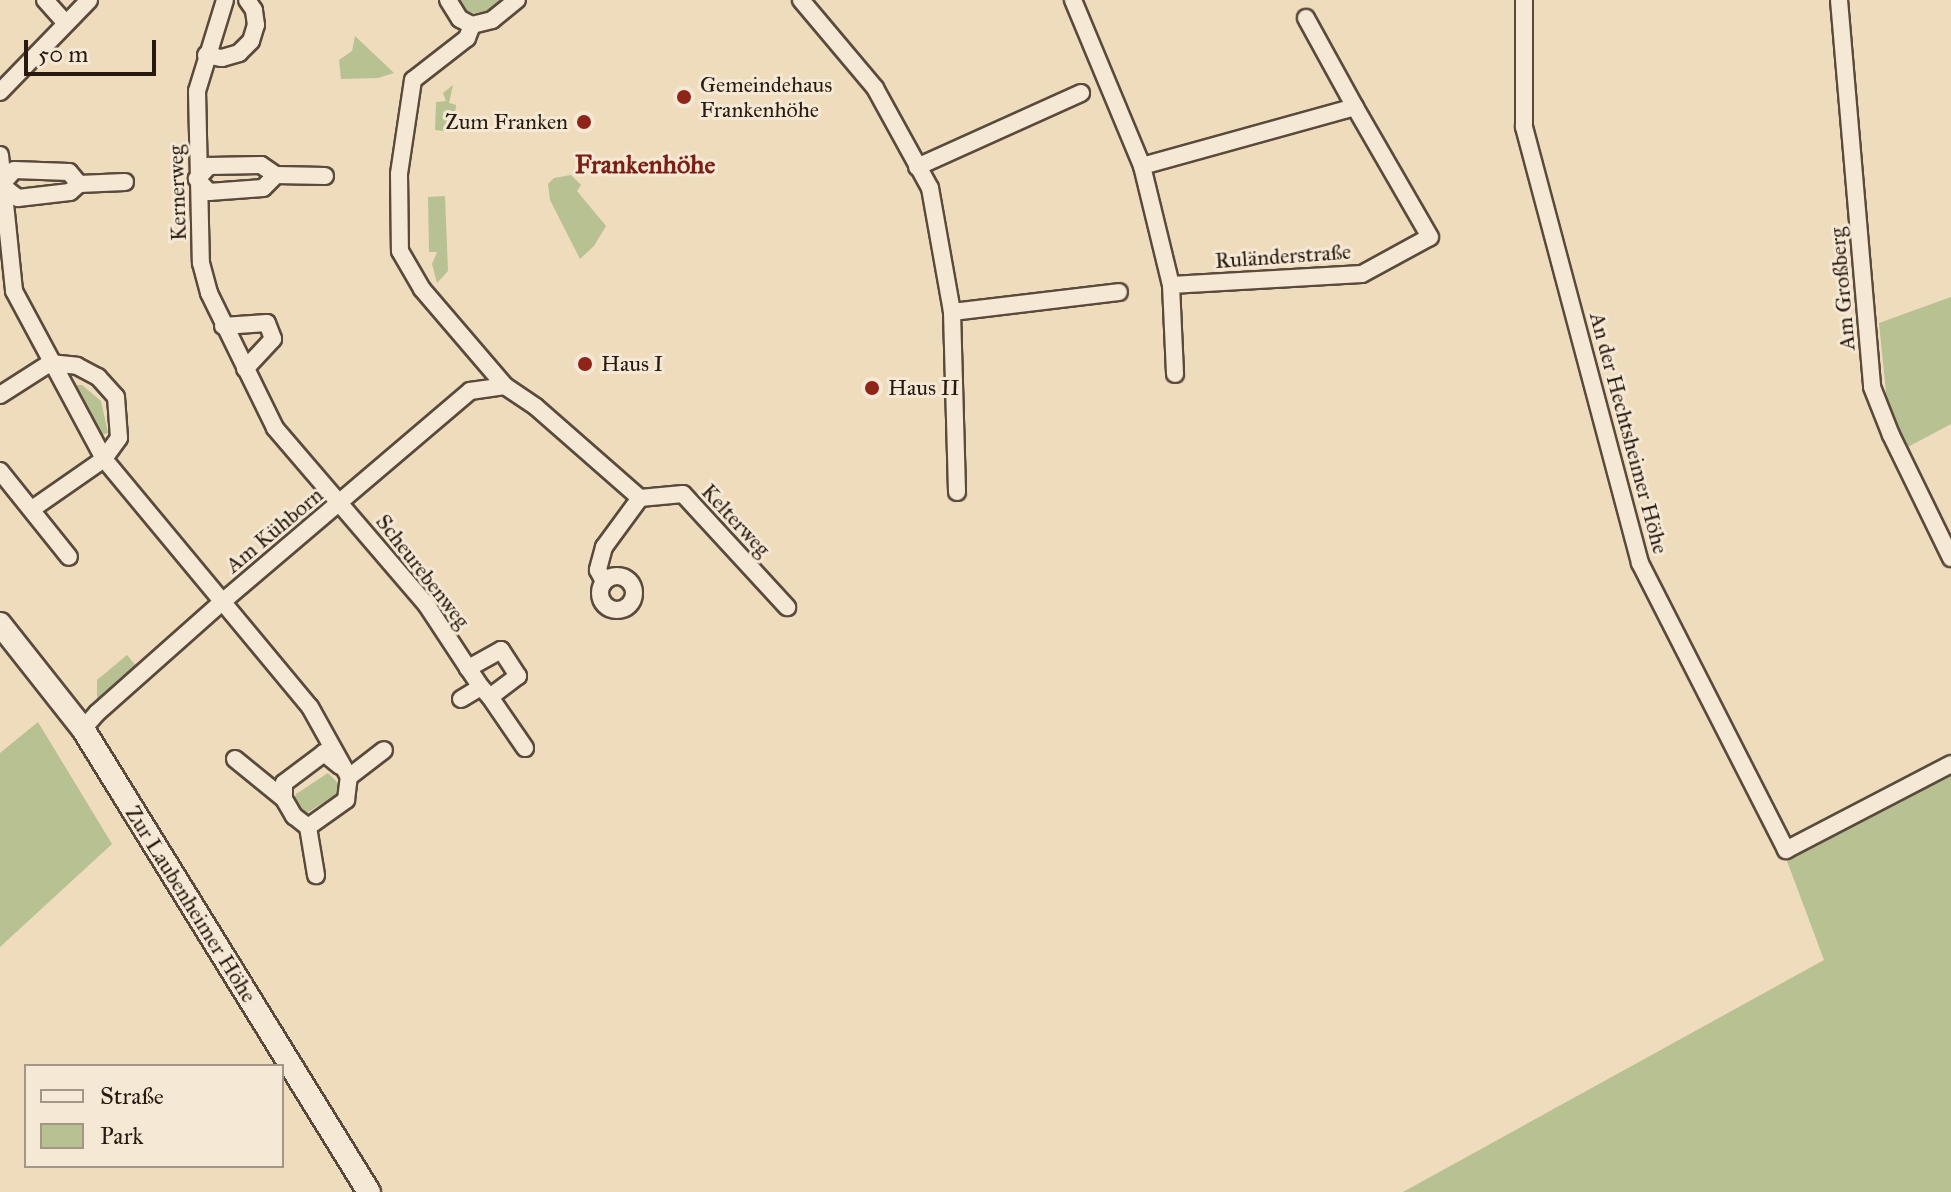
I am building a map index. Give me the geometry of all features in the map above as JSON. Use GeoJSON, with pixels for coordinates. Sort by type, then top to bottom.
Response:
{"type":"FeatureCollection","features":[{"type":"Feature","properties":{"kind":"street"},"geometry":{"type":"LineString","coordinates":[[45,0],[66,23]]}},
{"type":"Feature","properties":{"kind":"street"},"geometry":{"type":"LineString","coordinates":[[0,92],[89,0]]}},
{"type":"Feature","properties":{"kind":"street","name":"Kernerweg"},"geometry":{"type":"LineString","coordinates":[[225,0],[197,91],[201,263],[223,326],[275,428],[339,504]]}},
{"type":"Feature","properties":{"kind":"street"},"geometry":{"type":"LineString","coordinates":[[206,55],[222,58],[239,53],[251,41],[256,25],[254,10],[247,0]]}},
{"type":"Feature","properties":{"kind":"street"},"geometry":{"type":"LineString","coordinates":[[448,0],[460,19],[472,25],[492,20],[517,0]]}},
{"type":"Feature","properties":{"kind":"street"},"geometry":{"type":"LineString","coordinates":[[801,0],[875,88],[930,188],[952,312],[957,492]]}},
{"type":"Feature","properties":{"kind":"street"},"geometry":{"type":"LineString","coordinates":[[1073,0],[1142,166],[1171,285],[1175,374]]}},
{"type":"Feature","properties":{"kind":"street","name":"An der Hechtsheimer Höhe"},"geometry":{"type":"LineString","coordinates":[[1524,0],[1524,127],[1640,563],[1786,850],[1951,764]]}},
{"type":"Feature","properties":{"kind":"street","name":"Am Großberg"},"geometry":{"type":"LineString","coordinates":[[1839,0],[1872,387],[1891,435],[1951,558]]}},
{"type":"Feature","properties":{"kind":"street","name":"Ruländerstraße"},"geometry":{"type":"LineString","coordinates":[[1171,285],[1362,274],[1430,237],[1306,18]]}},
{"type":"Feature","properties":{"kind":"street"},"geometry":{"type":"LineString","coordinates":[[472,25],[467,38],[413,80],[399,174],[400,251],[422,289],[505,386],[536,407],[640,498],[604,547],[598,570],[604,582]]}},
{"type":"Feature","properties":{"kind":"street"},"geometry":{"type":"LineString","coordinates":[[917,167],[1081,93]]}},
{"type":"Feature","properties":{"kind":"street"},"geometry":{"type":"LineString","coordinates":[[1142,166],[1355,107]]}},
{"type":"Feature","properties":{"kind":"street"},"geometry":{"type":"LineString","coordinates":[[0,155],[7,289],[104,459],[325,727],[346,773],[346,800],[308,827]]}},
{"type":"Feature","properties":{"kind":"street"},"geometry":{"type":"LineString","coordinates":[[276,175],[263,188],[209,192],[197,179],[209,166],[261,165],[276,175],[325,176]]}},
{"type":"Feature","properties":{"kind":"street"},"geometry":{"type":"LineString","coordinates":[[1,184],[14,170],[69,172],[79,184]]}},
{"type":"Feature","properties":{"kind":"street"},"geometry":{"type":"LineString","coordinates":[[1,184],[18,198],[70,192],[79,184],[125,182]]}},
{"type":"Feature","properties":{"kind":"street"},"geometry":{"type":"LineString","coordinates":[[952,312],[1119,292]]}},
{"type":"Feature","properties":{"kind":"street"},"geometry":{"type":"LineString","coordinates":[[223,326],[267,323],[273,339],[245,369]]}},
{"type":"Feature","properties":{"kind":"street"},"geometry":{"type":"LineString","coordinates":[[0,395],[50,363],[77,366],[98,377],[116,397],[119,438],[104,459],[32,509]]}},
{"type":"Feature","properties":{"kind":"street","name":"Am Kühborn"},"geometry":{"type":"LineString","coordinates":[[83,729],[221,603],[470,391],[505,386]]}},
{"type":"Feature","properties":{"kind":"street"},"geometry":{"type":"LineString","coordinates":[[0,471],[69,557]]}},
{"type":"Feature","properties":{"kind":"street","name":"Kelterweg"},"geometry":{"type":"LineString","coordinates":[[640,498],[683,494],[787,607]]}},
{"type":"Feature","properties":{"kind":"street","name":"Scheurebenweg"},"geometry":{"type":"LineString","coordinates":[[339,504],[426,604],[525,748]]}},
{"type":"Feature","properties":{"kind":"street","name":"Zur Laubenheimer Höhe"},"geometry":{"type":"LineString","coordinates":[[0,624],[83,729],[369,1192]]}},
{"type":"Feature","properties":{"kind":"street"},"geometry":{"type":"LineString","coordinates":[[461,699],[486,692],[518,676],[501,650],[468,668]]}},
{"type":"Feature","properties":{"kind":"street"},"geometry":{"type":"LineString","coordinates":[[346,773],[384,750]]}},
{"type":"Feature","properties":{"kind":"street"},"geometry":{"type":"LineString","coordinates":[[284,799],[284,783],[324,753],[346,773]]}},
{"type":"Feature","properties":{"kind":"street"},"geometry":{"type":"LineString","coordinates":[[235,759],[284,799],[294,816],[308,827],[316,875]]}},
{"type":"Feature","properties":{"kind":"green space"},"geometry":{"type":"Polygon","coordinates":[[[458,0],[503,0],[487,12],[473,13],[461,9],[458,0]]]}},
{"type":"Feature","properties":{"kind":"green space"},"geometry":{"type":"Polygon","coordinates":[[[355,36],[394,73],[378,78],[341,79],[339,60],[352,51],[355,36]]]}},
{"type":"Feature","properties":{"kind":"green space"},"geometry":{"type":"Polygon","coordinates":[[[453,85],[449,103],[456,105],[453,132],[435,130],[436,102],[446,101],[443,93],[453,85]]]}},
{"type":"Feature","properties":{"kind":"green space"},"geometry":{"type":"Polygon","coordinates":[[[571,175],[581,185],[577,191],[606,226],[594,246],[580,259],[550,200],[548,184],[554,178],[571,175]]]}},
{"type":"Feature","properties":{"kind":"green space"},"geometry":{"type":"Polygon","coordinates":[[[445,196],[448,271],[437,283],[432,264],[437,252],[429,252],[428,197],[445,196]]]}},
{"type":"Feature","properties":{"kind":"green space"},"geometry":{"type":"Polygon","coordinates":[[[1951,297],[1951,424],[1906,448],[1887,402],[1879,323],[1951,297]]]}},
{"type":"Feature","properties":{"kind":"green space"},"geometry":{"type":"Polygon","coordinates":[[[72,385],[82,385],[101,401],[108,433],[98,436],[72,385]]]}},
{"type":"Feature","properties":{"kind":"green space"},"geometry":{"type":"Polygon","coordinates":[[[127,655],[137,667],[97,700],[97,680],[127,655]]]}},
{"type":"Feature","properties":{"kind":"green space"},"geometry":{"type":"Polygon","coordinates":[[[38,722],[112,844],[0,947],[0,753],[38,722]]]}},
{"type":"Feature","properties":{"kind":"green space"},"geometry":{"type":"Polygon","coordinates":[[[1951,770],[1951,1192],[1403,1192],[1824,960],[1787,861],[1792,855],[1951,770]]]}},
{"type":"Feature","properties":{"kind":"green space"},"geometry":{"type":"Polygon","coordinates":[[[328,773],[341,786],[341,792],[305,814],[294,800],[296,794],[328,773]]]}},
{"type":"Feature","properties":{"kind":"place","name":"Gemeindehaus Frankenhöhe"},"geometry":{"type":"Point","coordinates":[684,97]}},
{"type":"Feature","properties":{"kind":"place","name":"Zum Franken"},"geometry":{"type":"Point","coordinates":[584,122]}},
{"type":"Feature","properties":{"kind":"place","name":"Haus I"},"geometry":{"type":"Point","coordinates":[585,364]}},
{"type":"Feature","properties":{"kind":"place","name":"Haus II"},"geometry":{"type":"Point","coordinates":[872,388]}},
{"type":"Feature","properties":{"kind":"district","name":"Frankenhöhe"},"geometry":{"type":"Point","coordinates":[645,165]}}]}
